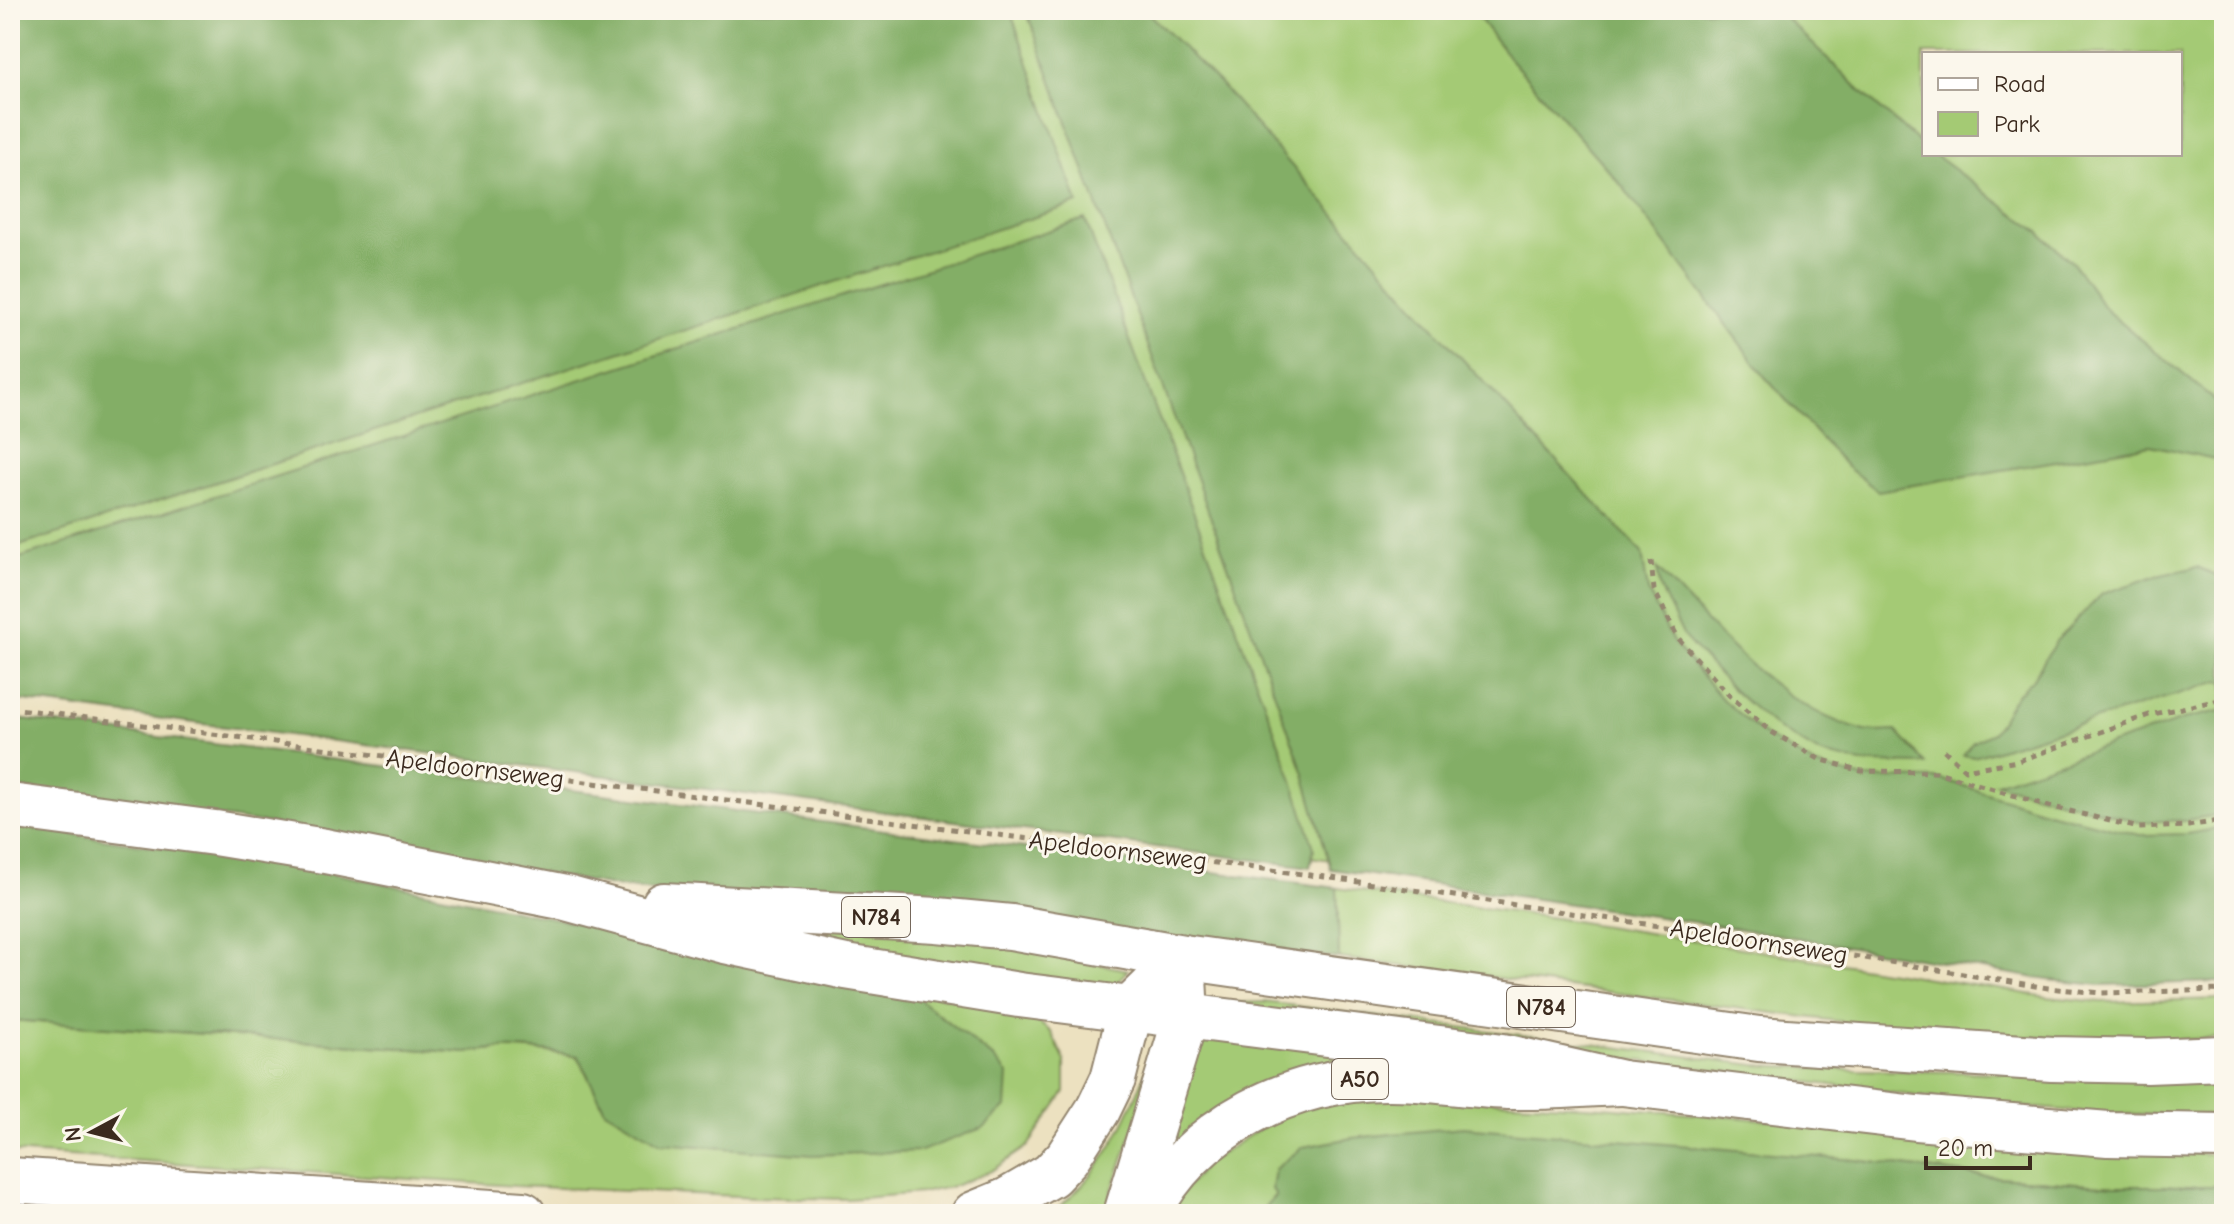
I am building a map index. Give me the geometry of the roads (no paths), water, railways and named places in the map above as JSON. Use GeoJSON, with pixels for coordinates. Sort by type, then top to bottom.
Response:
{"type":"FeatureCollection","features":[{"type":"Feature","properties":{"kind":"main road","name":"N784"},"geometry":{"type":"LineString","coordinates":[[10,806],[325,851],[566,898],[725,941],[846,967],[1019,995],[1503,1056],[1622,1083],[2010,1127],[2108,1134],[2224,1136]]}},
{"type":"Feature","properties":{"kind":"main road","name":"N784"},"geometry":{"type":"LineString","coordinates":[[566,898],[1011,927],[1183,957],[1759,1039],[2052,1059],[2147,1061],[2224,1058]]}},
{"type":"Feature","properties":{"kind":"main road"},"geometry":{"type":"LineString","coordinates":[[974,1214],[1008,1200],[1051,1175],[1081,1141],[1113,1079],[1131,1008],[1183,957]]}},
{"type":"Feature","properties":{"kind":"main road"},"geometry":{"type":"LineString","coordinates":[[1126,1214],[1186,1016],[1183,957]]}},
{"type":"Feature","properties":{"kind":"main road","name":"A50"},"geometry":{"type":"LineString","coordinates":[[1148,1214],[1156,1197],[1194,1153],[1227,1126],[1254,1109],[1313,1086],[1343,1080],[1392,1078],[1513,1087],[1622,1083]]}},
{"type":"Feature","properties":{"kind":"main road"},"geometry":{"type":"LineString","coordinates":[[10,1180],[523,1214]]}}]}
